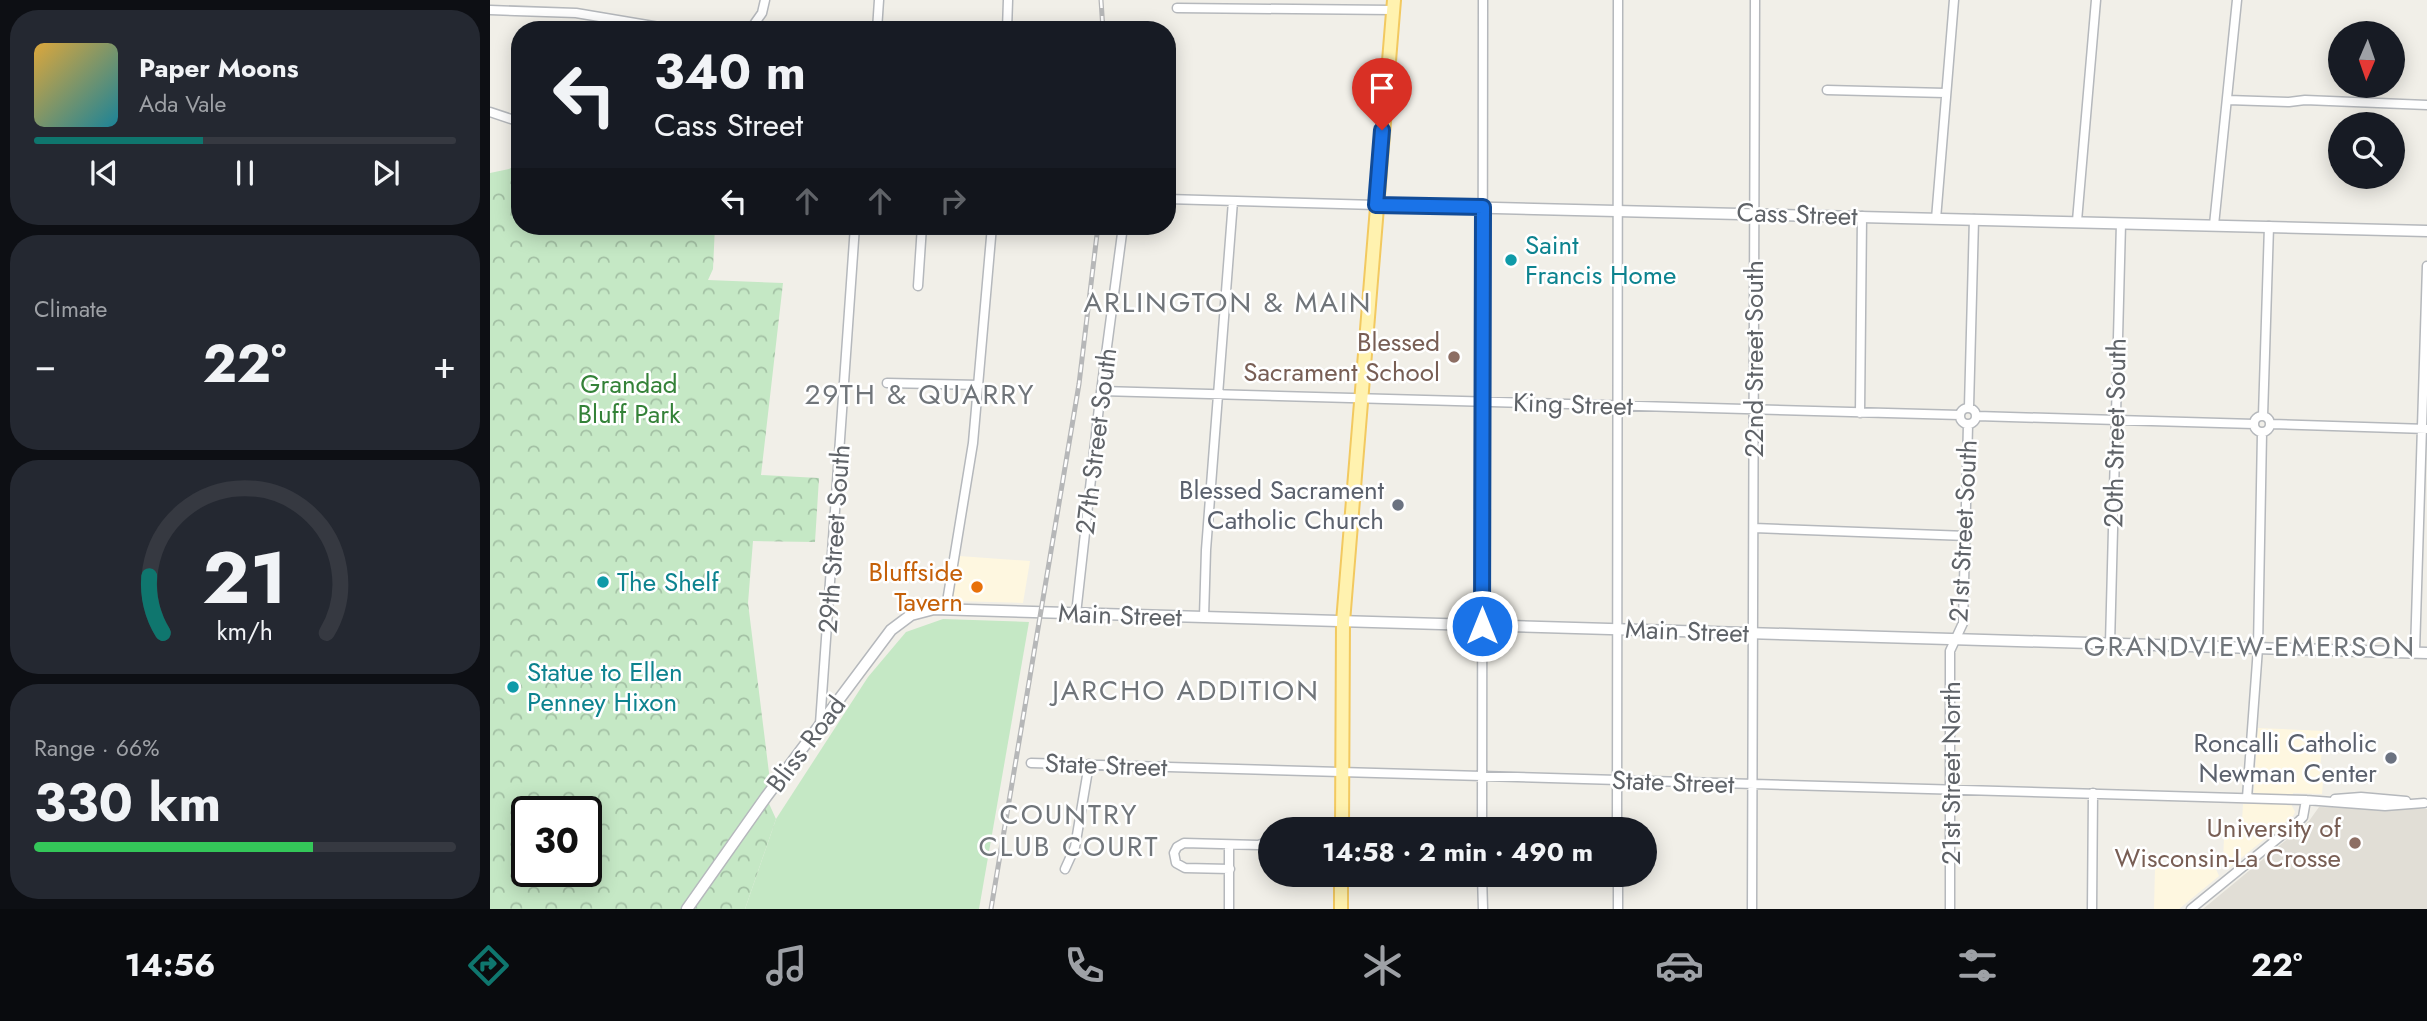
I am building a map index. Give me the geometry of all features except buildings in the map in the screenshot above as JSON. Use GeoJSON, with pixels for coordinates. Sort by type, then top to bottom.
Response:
{"type":"FeatureCollection","features":[{"type":"Feature","properties":{"kind":"main road"},"geometry":{"type":"LineString","coordinates":[[1342,817],[1343,622],[1393,5]]}},
{"type":"Feature","properties":{"kind":"main road"},"geometry":{"type":"LineString","coordinates":[[1341,887],[1341,909]]}},
{"type":"Feature","properties":{"kind":"street"},"geometry":{"type":"LineString","coordinates":[[756,21],[762,13],[765,0]]}},
{"type":"Feature","properties":{"kind":"street"},"geometry":{"type":"LineString","coordinates":[[878,21],[879,0]]}},
{"type":"Feature","properties":{"kind":"street"},"geometry":{"type":"LineString","coordinates":[[1007,21],[1008,0]]}},
{"type":"Feature","properties":{"kind":"street"},"geometry":{"type":"LineString","coordinates":[[1482,817],[1483,0]]}},
{"type":"Feature","properties":{"kind":"street"},"geometry":{"type":"LineString","coordinates":[[1617,817],[1618,0]]}},
{"type":"Feature","properties":{"kind":"street","name":"22nd Street South"},"geometry":{"type":"LineString","coordinates":[[1752,909],[1755,0]]}},
{"type":"Feature","properties":{"kind":"street"},"geometry":{"type":"LineString","coordinates":[[1936,219],[1954,0]]}},
{"type":"Feature","properties":{"kind":"street"},"geometry":{"type":"LineString","coordinates":[[2077,221],[2096,0]]}},
{"type":"Feature","properties":{"kind":"street"},"geometry":{"type":"LineString","coordinates":[[2214,225],[2237,0]]}},
{"type":"Feature","properties":{"kind":"street"},"geometry":{"type":"LineString","coordinates":[[1177,8],[1393,5]]}},
{"type":"Feature","properties":{"kind":"street"},"geometry":{"type":"LineString","coordinates":[[490,10],[563,11],[623,21]]}},
{"type":"Feature","properties":{"kind":"street"},"geometry":{"type":"LineString","coordinates":[[1827,90],[1945,93]]}},
{"type":"Feature","properties":{"kind":"street"},"geometry":{"type":"LineString","coordinates":[[2228,100],[2427,105]]}},
{"type":"Feature","properties":{"kind":"street"},"geometry":{"type":"LineString","coordinates":[[490,112],[511,119]]}},
{"type":"Feature","properties":{"kind":"street","name":"Cass Street"},"geometry":{"type":"LineString","coordinates":[[1176,199],[2427,231]]}},
{"type":"Feature","properties":{"kind":"street"},"geometry":{"type":"LineString","coordinates":[[1204,617],[1206,550],[1233,201]]}},
{"type":"Feature","properties":{"kind":"street"},"geometry":{"type":"LineString","coordinates":[[1860,413],[1862,216]]}},
{"type":"Feature","properties":{"kind":"street","name":"21st Street South"},"geometry":{"type":"LineString","coordinates":[[1969,407],[1974,219]]}},
{"type":"Feature","properties":{"kind":"street","name":"20th Street South"},"geometry":{"type":"LineString","coordinates":[[2110,643],[2121,223]]}},
{"type":"Feature","properties":{"kind":"street"},"geometry":{"type":"LineString","coordinates":[[2263,416],[2269,226]]}},
{"type":"Feature","properties":{"kind":"street","name":"29th Street South"},"geometry":{"type":"LineString","coordinates":[[820,727],[854,235]]}},
{"type":"Feature","properties":{"kind":"street"},"geometry":{"type":"LineString","coordinates":[[918,286],[921,235]]}},
{"type":"Feature","properties":{"kind":"street"},"geometry":{"type":"LineString","coordinates":[[946,608],[973,443],[991,235]]}},
{"type":"Feature","properties":{"kind":"street","name":"27th Street South"},"geometry":{"type":"LineString","coordinates":[[1076,614],[1122,235]]}},
{"type":"Feature","properties":{"kind":"street"},"geometry":{"type":"LineString","coordinates":[[2415,652],[2427,266]]}},
{"type":"Feature","properties":{"kind":"street"},"geometry":{"type":"LineString","coordinates":[[887,383],[979,385]]}},
{"type":"Feature","properties":{"kind":"street","name":"King Street"},"geometry":{"type":"LineString","coordinates":[[1101,391],[1960,415]]}},
{"type":"Feature","properties":{"kind":"street"},"geometry":{"type":"LineString","coordinates":[[1969,407],[1976,411],[1977,416],[1973,423],[1968,425],[1961,421],[1960,415],[1969,407]]}},
{"type":"Feature","properties":{"kind":"street"},"geometry":{"type":"LineString","coordinates":[[1977,416],[2254,424]]}},
{"type":"Feature","properties":{"kind":"street"},"geometry":{"type":"LineString","coordinates":[[2262,433],[2257,431],[2254,424],[2257,418],[2268,418],[2271,424]]}},
{"type":"Feature","properties":{"kind":"street"},"geometry":{"type":"LineString","coordinates":[[2271,424],[2424,429]]}},
{"type":"Feature","properties":{"kind":"street"},"geometry":{"type":"LineString","coordinates":[[2262,433],[2267,431],[2271,424]]}},
{"type":"Feature","properties":{"kind":"street","name":"21st Street South"},"geometry":{"type":"LineString","coordinates":[[1957,638],[1963,623],[1968,425]]}},
{"type":"Feature","properties":{"kind":"street"},"geometry":{"type":"LineString","coordinates":[[2247,799],[2258,648],[2262,433]]}},
{"type":"Feature","properties":{"kind":"street"},"geometry":{"type":"LineString","coordinates":[[1754,528],[1967,536]]}},
{"type":"Feature","properties":{"kind":"street","name":"Bliss Road"},"geometry":{"type":"LineString","coordinates":[[687,909],[771,789],[891,630],[911,615],[946,608]]}},
{"type":"Feature","properties":{"kind":"street","name":"Main Street"},"geometry":{"type":"LineString","coordinates":[[946,608],[2427,653]]}},
{"type":"Feature","properties":{"kind":"street","name":"21st Street North"},"geometry":{"type":"LineString","coordinates":[[1950,909],[1950,651],[1957,638]]}},
{"type":"Feature","properties":{"kind":"street","name":"State Street"},"geometry":{"type":"LineString","coordinates":[[1031,763],[2247,799],[2374,798],[2426,803]]}},
{"type":"Feature","properties":{"kind":"street"},"geometry":{"type":"LineString","coordinates":[[1065,869],[1076,847],[1089,764]]}},
{"type":"Feature","properties":{"kind":"street"},"geometry":{"type":"LineString","coordinates":[[2092,909],[2093,793]]}},
{"type":"Feature","properties":{"kind":"street"},"geometry":{"type":"LineString","coordinates":[[2191,909],[2298,822],[2310,800]]}},
{"type":"Feature","properties":{"kind":"street"},"geometry":{"type":"LineString","coordinates":[[1230,869],[1185,868],[1176,863],[1175,849],[1184,843],[1258,845]]}},
{"type":"Feature","properties":{"kind":"street"},"geometry":{"type":"LineString","coordinates":[[1229,845],[1229,909]]}},
{"type":"Feature","properties":{"kind":"street"},"geometry":{"type":"LineString","coordinates":[[1482,887],[1483,909]]}},
{"type":"Feature","properties":{"kind":"street"},"geometry":{"type":"LineString","coordinates":[[1618,887],[1618,909]]}},
{"type":"Feature","properties":{"kind":"shaded area"},"geometry":{"type":"Polygon","coordinates":[[[959,556],[1030,561],[1023,603],[955,601],[953,595],[959,556]]]}},
{"type":"Feature","properties":{"kind":"shaded area"},"geometry":{"type":"Polygon","coordinates":[[[2258,728],[2324,731],[2320,769],[2324,770],[2322,794],[2293,793],[2293,816],[2229,868],[2223,864],[2224,836],[2241,837],[2243,804],[2253,804],[2258,728]]]}},
{"type":"Feature","properties":{"kind":"shaded area","name":"University of Wisconsin-La Crosse"},"geometry":{"type":"Polygon","coordinates":[[[2319,807],[2427,809],[2427,909],[2203,909],[2309,821],[2319,807]]]}},
{"type":"Feature","properties":{"kind":"shaded area"},"geometry":{"type":"Polygon","coordinates":[[[2155,868],[2216,869],[2219,876],[2179,909],[2154,909],[2155,868]]]}},
{"type":"Feature","properties":{"kind":"green space","name":"Grandad Bluff Park"},"geometry":{"type":"Polygon","coordinates":[[[511,168],[511,235],[715,235],[713,269],[708,280],[783,283],[761,475],[819,478],[815,542],[753,541],[748,603],[771,789],[766,797],[776,819],[745,909],[490,909],[490,173],[511,168]]]}},
{"type":"Feature","properties":{"kind":"green space"},"geometry":{"type":"Polygon","coordinates":[[[943,619],[1029,622],[979,909],[745,909],[776,819],[868,677],[906,632],[943,619]]]}},
{"type":"Feature","properties":{"kind":"railway"},"geometry":{"type":"LineString","coordinates":[[1101,0],[1102,21]]}},
{"type":"Feature","properties":{"kind":"railway"},"geometry":{"type":"LineString","coordinates":[[991,909],[1079,384],[1097,235]]}},
{"type":"Feature","properties":{"kind":"place","name":"Saint Francis Home"},"geometry":{"type":"Point","coordinates":[1511,260]}},
{"type":"Feature","properties":{"kind":"place","name":"Blessed Sacrament School"},"geometry":{"type":"Point","coordinates":[1454,357]}},
{"type":"Feature","properties":{"kind":"place","name":"Blessed Sacrament Catholic Church"},"geometry":{"type":"Point","coordinates":[1398,505]}},
{"type":"Feature","properties":{"kind":"place","name":"The Shelf"},"geometry":{"type":"Point","coordinates":[603,582]}},
{"type":"Feature","properties":{"kind":"place","name":"Bluffside Tavern"},"geometry":{"type":"Point","coordinates":[977,587]}},
{"type":"Feature","properties":{"kind":"place","name":"Statue to Ellen Penney Hixon"},"geometry":{"type":"Point","coordinates":[513,687]}},
{"type":"Feature","properties":{"kind":"place","name":"Roncalli Catholic Newman Center"},"geometry":{"type":"Point","coordinates":[2391,758]}},
{"type":"Feature","properties":{"kind":"place","name":"University of Wisconsin-La Crosse"},"geometry":{"type":"Point","coordinates":[2355,843]}},
{"type":"Feature","properties":{"kind":"district","name":"ARLINGTON & MAIN"},"geometry":{"type":"Point","coordinates":[1228,302]}},
{"type":"Feature","properties":{"kind":"district","name":"29TH & QUARRY"},"geometry":{"type":"Point","coordinates":[920,394]}},
{"type":"Feature","properties":{"kind":"district","name":"GRANDVIEW-EMERSON"},"geometry":{"type":"Point","coordinates":[2250,646]}},
{"type":"Feature","properties":{"kind":"district","name":"JARCHO ADDITION"},"geometry":{"type":"Point","coordinates":[1186,690]}},
{"type":"Feature","properties":{"kind":"district","name":"COUNTRY CLUB COURT"},"geometry":{"type":"Point","coordinates":[1069,830]}},
{"type":"Feature","properties":{"kind":"route"},"geometry":{"type":"LineString","coordinates":[[1382,130],[1376,205],[1483,207],[1482,626]]}}]}
